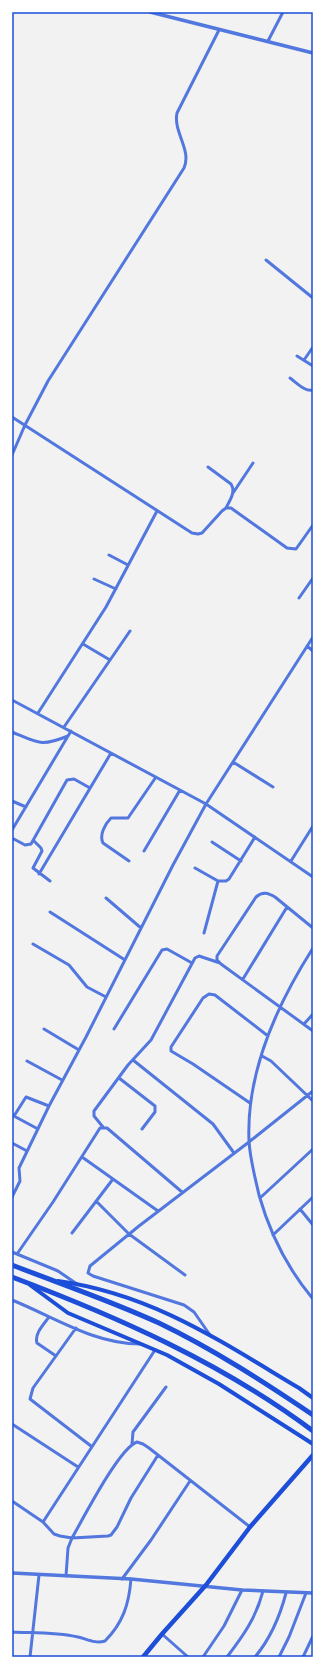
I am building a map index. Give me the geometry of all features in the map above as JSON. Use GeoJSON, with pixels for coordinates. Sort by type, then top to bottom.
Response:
{"type":"FeatureCollection","features":[{"type":"Feature","properties":{"kind":"highway"},"geometry":{"type":"LineString","coordinates":[[12,1265],[121,1307],[160,1324],[237,1366],[313,1415]]}},
{"type":"Feature","properties":{"kind":"highway"},"geometry":{"type":"LineString","coordinates":[[12,1277],[138,1328],[180,1348],[272,1403],[313,1431]]}},
{"type":"Feature","properties":{"kind":"main road"},"geometry":{"type":"LineString","coordinates":[[51,1280],[115,1292],[147,1304],[210,1335],[299,1388],[313,1398]]}},
{"type":"Feature","properties":{"kind":"main road"},"geometry":{"type":"LineString","coordinates":[[24,1281],[68,1313],[154,1350],[219,1384],[313,1444]]}},
{"type":"Feature","properties":{"kind":"main road"},"geometry":{"type":"LineString","coordinates":[[143,1657],[206,1585],[250,1527],[313,1455]]}},
{"type":"Feature","properties":{"kind":"street"},"geometry":{"type":"LineString","coordinates":[[150,12],[313,53]]}},
{"type":"Feature","properties":{"kind":"street"},"geometry":{"type":"LineString","coordinates":[[268,41],[283,12]]}},
{"type":"Feature","properties":{"kind":"street"},"geometry":{"type":"LineString","coordinates":[[12,455],[25,425],[48,381],[184,168],[186,155],[177,126],[177,113],[219,30]]}},
{"type":"Feature","properties":{"kind":"street"},"geometry":{"type":"LineString","coordinates":[[266,260],[313,298]]}},
{"type":"Feature","properties":{"kind":"street"},"geometry":{"type":"LineString","coordinates":[[304,360],[313,347]]}},
{"type":"Feature","properties":{"kind":"street"},"geometry":{"type":"LineString","coordinates":[[297,356],[313,366]]}},
{"type":"Feature","properties":{"kind":"street"},"geometry":{"type":"LineString","coordinates":[[290,378],[305,389],[309,391],[313,390]]}},
{"type":"Feature","properties":{"kind":"street"},"geometry":{"type":"LineString","coordinates":[[12,417],[186,530],[198,534],[202,533],[226,508],[233,493],[253,463]]}},
{"type":"Feature","properties":{"kind":"street"},"geometry":{"type":"LineString","coordinates":[[208,467],[231,484],[233,493]]}},
{"type":"Feature","properties":{"kind":"street"},"geometry":{"type":"LineString","coordinates":[[226,508],[238,512],[287,548],[292,549],[296,549],[300,545],[313,525]]}},
{"type":"Feature","properties":{"kind":"street"},"geometry":{"type":"LineString","coordinates":[[38,713],[83,644],[116,589],[157,511]]}},
{"type":"Feature","properties":{"kind":"street"},"geometry":{"type":"LineString","coordinates":[[109,555],[128,565]]}},
{"type":"Feature","properties":{"kind":"street"},"geometry":{"type":"LineString","coordinates":[[299,598],[313,578]]}},
{"type":"Feature","properties":{"kind":"street"},"geometry":{"type":"LineString","coordinates":[[94,579],[116,589]]}},
{"type":"Feature","properties":{"kind":"street"},"geometry":{"type":"LineString","coordinates":[[64,727],[130,630]]}},
{"type":"Feature","properties":{"kind":"street"},"geometry":{"type":"LineString","coordinates":[[12,1197],[19,1186],[19,1168],[49,1106],[206,804],[313,637]]}},
{"type":"Feature","properties":{"kind":"street"},"geometry":{"type":"LineString","coordinates":[[83,644],[110,660]]}},
{"type":"Feature","properties":{"kind":"street"},"geometry":{"type":"LineString","coordinates":[[307,646],[313,650]]}},
{"type":"Feature","properties":{"kind":"street"},"geometry":{"type":"LineString","coordinates":[[12,700],[206,804],[313,877]]}},
{"type":"Feature","properties":{"kind":"street"},"geometry":{"type":"LineString","coordinates":[[12,830],[71,731]]}},
{"type":"Feature","properties":{"kind":"street"},"geometry":{"type":"LineString","coordinates":[[12,732],[41,744],[51,743],[68,736]]}},
{"type":"Feature","properties":{"kind":"street"},"geometry":{"type":"LineString","coordinates":[[39,874],[111,753]]}},
{"type":"Feature","properties":{"kind":"street"},"geometry":{"type":"LineString","coordinates":[[233,762],[273,787]]}},
{"type":"Feature","properties":{"kind":"street"},"geometry":{"type":"LineString","coordinates":[[129,861],[102,844],[102,834],[111,818],[128,818],[156,777]]}},
{"type":"Feature","properties":{"kind":"street"},"geometry":{"type":"LineString","coordinates":[[12,838],[25,845],[29,845],[34,841],[67,780],[74,779],[90,788]]}},
{"type":"Feature","properties":{"kind":"street"},"geometry":{"type":"LineString","coordinates":[[144,851],[180,790]]}},
{"type":"Feature","properties":{"kind":"street"},"geometry":{"type":"LineString","coordinates":[[12,801],[26,807]]}},
{"type":"Feature","properties":{"kind":"street"},"geometry":{"type":"LineString","coordinates":[[291,861],[313,826]]}},
{"type":"Feature","properties":{"kind":"street"},"geometry":{"type":"LineString","coordinates":[[195,868],[218,881],[226,882],[256,837]]}},
{"type":"Feature","properties":{"kind":"street"},"geometry":{"type":"LineString","coordinates":[[34,841],[42,851],[33,868],[50,881]]}},
{"type":"Feature","properties":{"kind":"street"},"geometry":{"type":"LineString","coordinates":[[212,842],[241,861]]}},
{"type":"Feature","properties":{"kind":"street"},"geometry":{"type":"LineString","coordinates":[[204,933],[218,881]]}},
{"type":"Feature","properties":{"kind":"street"},"geometry":{"type":"LineString","coordinates":[[313,928],[269,894],[264,893],[256,897],[219,951],[217,960],[313,1031]]}},
{"type":"Feature","properties":{"kind":"street"},"geometry":{"type":"LineString","coordinates":[[106,898],[141,928]]}},
{"type":"Feature","properties":{"kind":"street"},"geometry":{"type":"LineString","coordinates":[[243,979],[286,907]]}},
{"type":"Feature","properties":{"kind":"street"},"geometry":{"type":"LineString","coordinates":[[50,912],[125,960]]}},
{"type":"Feature","properties":{"kind":"street"},"geometry":{"type":"LineString","coordinates":[[33,944],[69,965],[87,987],[106,998]]}},
{"type":"Feature","properties":{"kind":"street"},"geometry":{"type":"LineString","coordinates":[[313,948],[300,968],[268,1036],[253,1086],[250,1104],[249,1142],[251,1159],[260,1198],[273,1235],[290,1268],[313,1299]]}},
{"type":"Feature","properties":{"kind":"street"},"geometry":{"type":"LineString","coordinates":[[114,1029],[162,950],[166,949],[192,963]]}},
{"type":"Feature","properties":{"kind":"street"},"geometry":{"type":"LineString","coordinates":[[182,1192],[144,1159],[103,1127],[94,1116],[94,1112],[133,1060],[151,1040],[196,956],[221,964]]}},
{"type":"Feature","properties":{"kind":"street"},"geometry":{"type":"LineString","coordinates":[[250,1104],[193,1064],[174,1054],[171,1051],[171,1047],[203,998],[209,994],[215,995],[268,1036]]}},
{"type":"Feature","properties":{"kind":"street"},"geometry":{"type":"LineString","coordinates":[[304,1024],[313,1014]]}},
{"type":"Feature","properties":{"kind":"street"},"geometry":{"type":"LineString","coordinates":[[44,1030],[79,1050]]}},
{"type":"Feature","properties":{"kind":"street"},"geometry":{"type":"LineString","coordinates":[[262,1056],[271,1061],[313,1101]]}},
{"type":"Feature","properties":{"kind":"street"},"geometry":{"type":"LineString","coordinates":[[27,1060],[62,1080]]}},
{"type":"Feature","properties":{"kind":"street"},"geometry":{"type":"LineString","coordinates":[[133,1060],[213,1124],[234,1153]]}},
{"type":"Feature","properties":{"kind":"street"},"geometry":{"type":"LineString","coordinates":[[119,1078],[155,1106],[156,1112],[142,1129]]}},
{"type":"Feature","properties":{"kind":"street"},"geometry":{"type":"LineString","coordinates":[[210,1335],[194,1312],[184,1306],[90,1275],[88,1273],[90,1266],[182,1192],[249,1142],[313,1091]]}},
{"type":"Feature","properties":{"kind":"street"},"geometry":{"type":"LineString","coordinates":[[38,1129],[13,1116],[26,1097],[49,1106]]}},
{"type":"Feature","properties":{"kind":"street"},"geometry":{"type":"LineString","coordinates":[[17,1254],[53,1202],[98,1130],[103,1127]]}},
{"type":"Feature","properties":{"kind":"street"},"geometry":{"type":"LineString","coordinates":[[12,1143],[27,1151]]}},
{"type":"Feature","properties":{"kind":"street"},"geometry":{"type":"LineString","coordinates":[[260,1198],[313,1149]]}},
{"type":"Feature","properties":{"kind":"street"},"geometry":{"type":"LineString","coordinates":[[82,1157],[158,1212]]}},
{"type":"Feature","properties":{"kind":"street"},"geometry":{"type":"LineString","coordinates":[[72,1233],[113,1179]]}},
{"type":"Feature","properties":{"kind":"street"},"geometry":{"type":"LineString","coordinates":[[273,1235],[313,1196]]}},
{"type":"Feature","properties":{"kind":"street"},"geometry":{"type":"LineString","coordinates":[[96,1201],[130,1234],[185,1275]]}},
{"type":"Feature","properties":{"kind":"street"},"geometry":{"type":"LineString","coordinates":[[300,1209],[313,1225]]}},
{"type":"Feature","properties":{"kind":"street"},"geometry":{"type":"LineString","coordinates":[[12,1252],[58,1271],[77,1284]]}},
{"type":"Feature","properties":{"kind":"street"},"geometry":{"type":"LineString","coordinates":[[12,1300],[107,1341],[124,1344],[141,1344]]}},
{"type":"Feature","properties":{"kind":"street"},"geometry":{"type":"LineString","coordinates":[[49,1317],[38,1332],[36,1341],[56,1356]]}},
{"type":"Feature","properties":{"kind":"street"},"geometry":{"type":"LineString","coordinates":[[76,1328],[33,1388],[30,1399],[91,1446]]}},
{"type":"Feature","properties":{"kind":"street"},"geometry":{"type":"LineString","coordinates":[[43,1522],[154,1350]]}},
{"type":"Feature","properties":{"kind":"street"},"geometry":{"type":"LineString","coordinates":[[132,1444],[133,1432],[166,1387]]}},
{"type":"Feature","properties":{"kind":"street"},"geometry":{"type":"LineString","coordinates":[[12,1424],[78,1467]]}},
{"type":"Feature","properties":{"kind":"street"},"geometry":{"type":"LineString","coordinates":[[66,1576],[68,1548],[72,1538],[117,1462],[132,1444],[137,1442],[143,1444],[158,1455],[250,1527]]}},
{"type":"Feature","properties":{"kind":"street"},"geometry":{"type":"LineString","coordinates":[[12,1500],[43,1522],[54,1534],[72,1538],[104,1537],[111,1535],[117,1527],[131,1498],[158,1455]]}},
{"type":"Feature","properties":{"kind":"street"},"geometry":{"type":"LineString","coordinates":[[122,1579],[151,1540],[190,1481]]}},
{"type":"Feature","properties":{"kind":"street"},"geometry":{"type":"LineString","coordinates":[[12,1573],[131,1579],[206,1585],[242,1590],[313,1594]]}},
{"type":"Feature","properties":{"kind":"street"},"geometry":{"type":"LineString","coordinates":[[30,1657],[39,1575]]}},
{"type":"Feature","properties":{"kind":"street"},"geometry":{"type":"LineString","coordinates":[[12,1632],[67,1635],[100,1643],[105,1641],[122,1618],[127,1606],[131,1579]]}},
{"type":"Feature","properties":{"kind":"street"},"geometry":{"type":"LineString","coordinates":[[202,1657],[224,1626],[242,1590]]}},
{"type":"Feature","properties":{"kind":"street"},"geometry":{"type":"LineString","coordinates":[[227,1657],[251,1623],[263,1591]]}},
{"type":"Feature","properties":{"kind":"street"},"geometry":{"type":"LineString","coordinates":[[255,1657],[273,1628],[286,1593]]}},
{"type":"Feature","properties":{"kind":"street"},"geometry":{"type":"LineString","coordinates":[[279,1657],[290,1637],[306,1593]]}},
{"type":"Feature","properties":{"kind":"street"},"geometry":{"type":"LineString","coordinates":[[162,1634],[188,1657]]}},
{"type":"Feature","properties":{"kind":"street"},"geometry":{"type":"LineString","coordinates":[[303,1657],[313,1636]]}}]}
